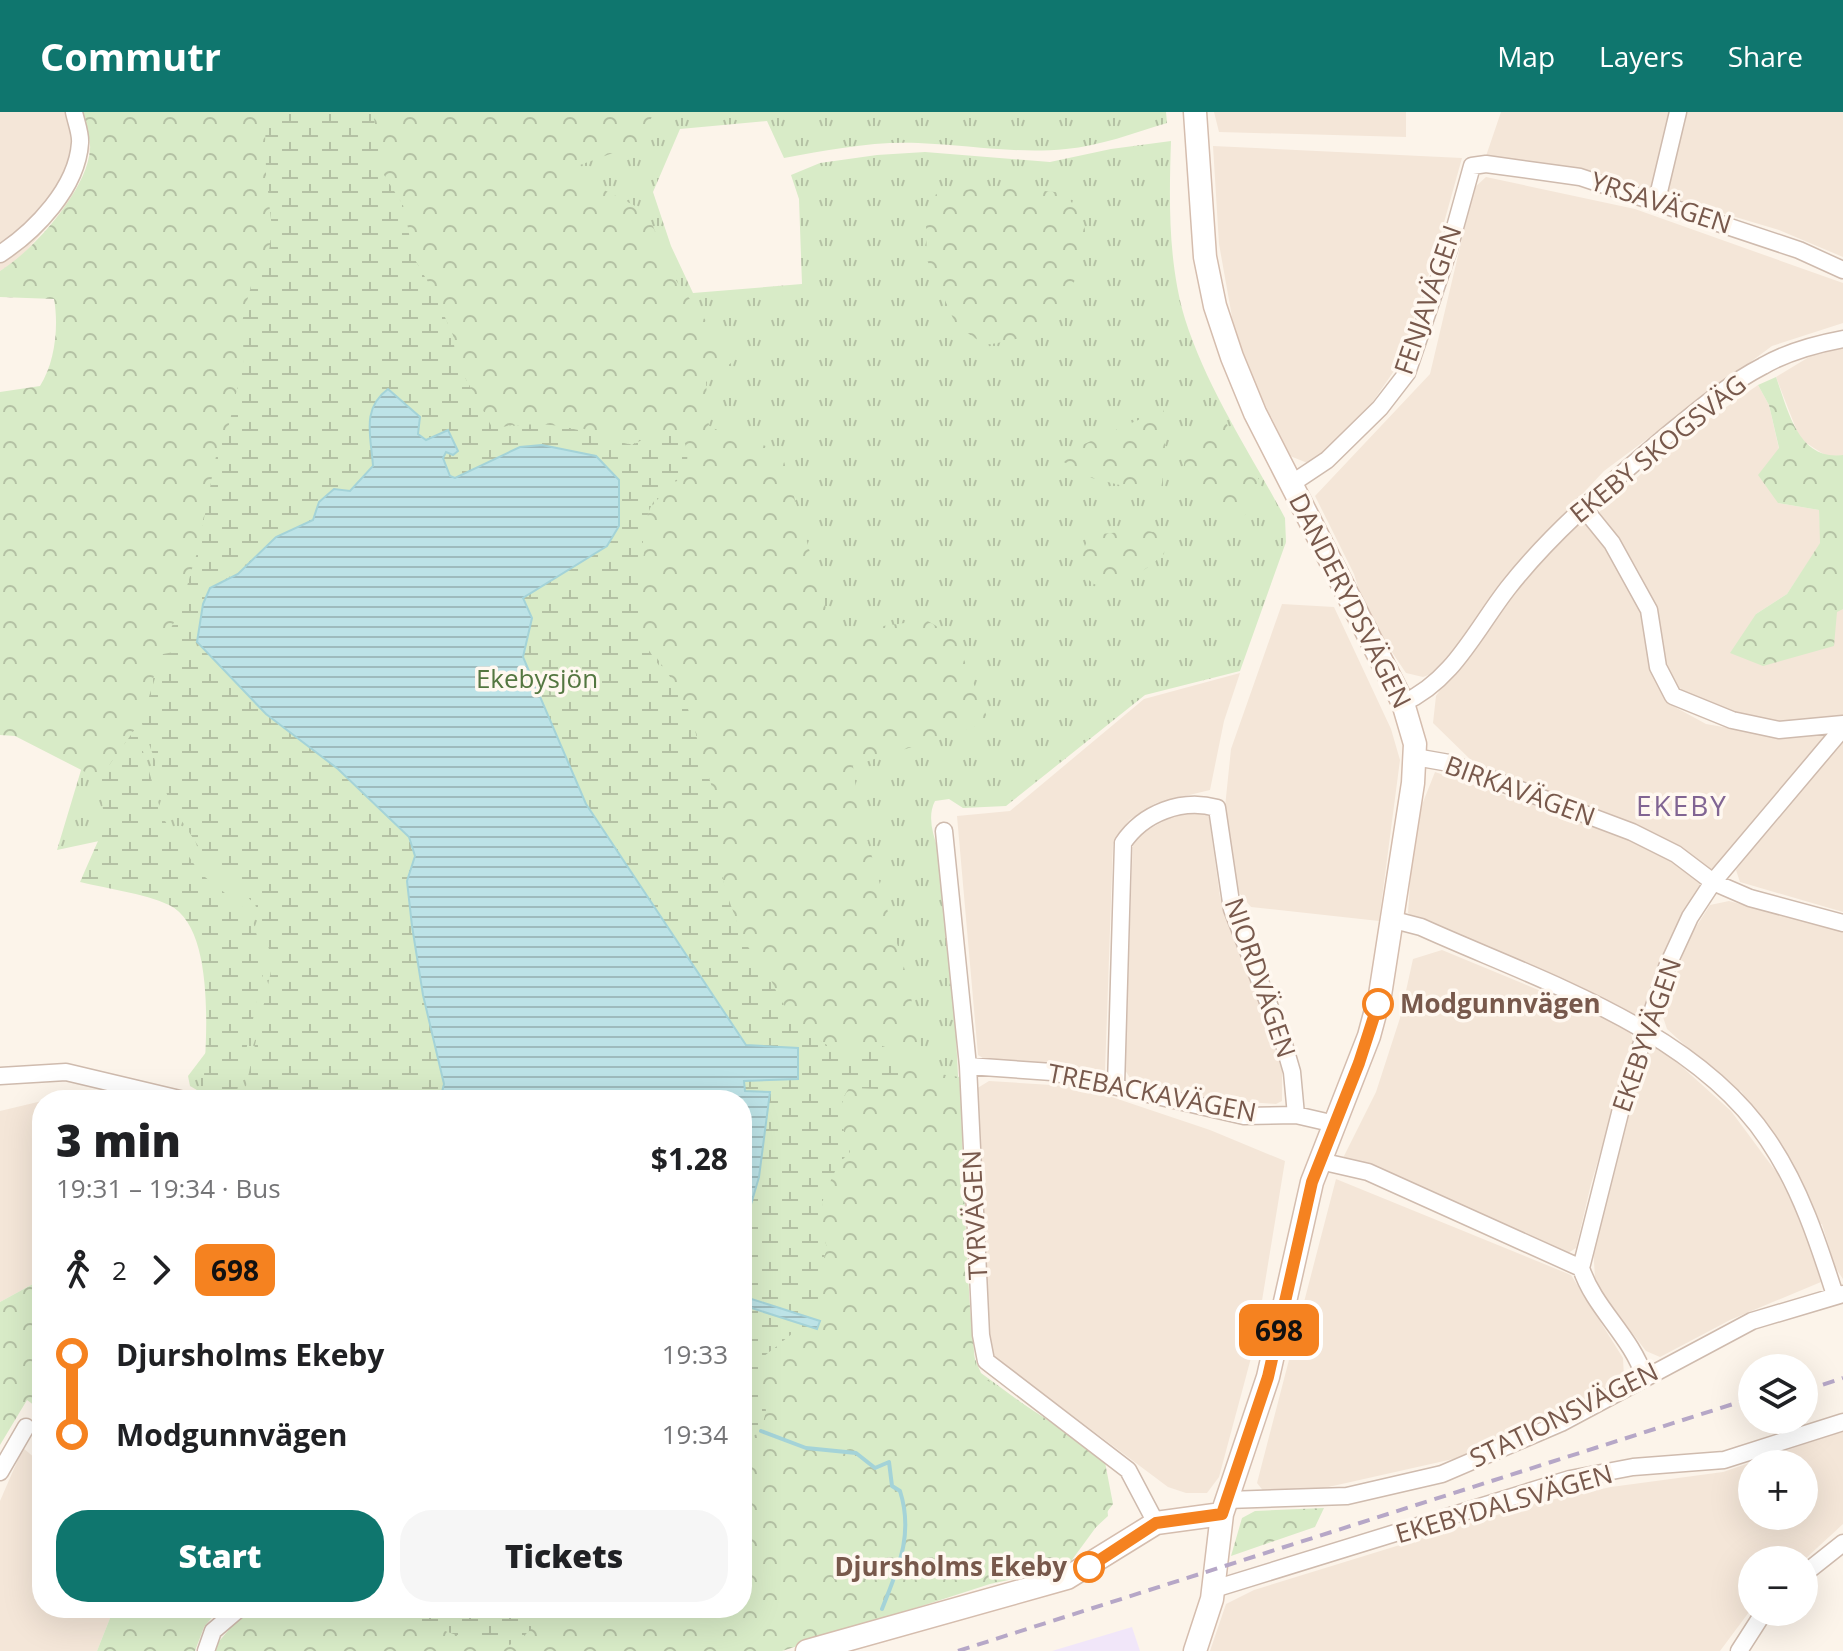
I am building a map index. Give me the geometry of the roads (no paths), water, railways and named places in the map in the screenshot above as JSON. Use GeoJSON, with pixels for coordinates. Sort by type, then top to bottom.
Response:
{"type":"FeatureCollection","features":[{"type":"Feature","properties":{"kind":"street"},"geometry":{"type":"LineString","coordinates":[[0,254],[19,242],[42,219],[75,165],[80,142],[74,112]]}},
{"type":"Feature","properties":{"kind":"street","name":"DANDERYDSVÄGEN"},"geometry":{"type":"LineString","coordinates":[[1195,112],[1205,257],[1215,306],[1255,413],[1403,703],[1415,744],[1394,920],[1369,1036],[1320,1161],[1298,1239],[1268,1377],[1225,1507],[1207,1625],[1195,1651]]}},
{"type":"Feature","properties":{"kind":"street"},"geometry":{"type":"LineString","coordinates":[[1657,200],[1678,112]]}},
{"type":"Feature","properties":{"kind":"street","name":"YRSAVÄGEN"},"geometry":{"type":"LineString","coordinates":[[1472,166],[1486,164],[1580,177],[1657,200],[1799,250],[1843,270]]}},
{"type":"Feature","properties":{"kind":"street","name":"FENJAVÄGEN"},"geometry":{"type":"LineString","coordinates":[[1291,484],[1327,460],[1380,408],[1407,373],[1449,249],[1472,166]]}},
{"type":"Feature","properties":{"kind":"street","name":"EKEBY SKOGSVÄG"},"geometry":{"type":"LineString","coordinates":[[1403,703],[1433,687],[1459,657],[1509,587],[1582,506],[1689,417],[1762,366],[1816,344],[1843,339]]}},
{"type":"Feature","properties":{"kind":"street"},"geometry":{"type":"LineString","coordinates":[[1582,506],[1612,543],[1649,610],[1658,667],[1673,696],[1732,720],[1779,730],[1843,726]]}},
{"type":"Feature","properties":{"kind":"street","name":"EKEBYVÄGEN"},"geometry":{"type":"LineString","coordinates":[[1581,1268],[1624,1097],[1667,967],[1690,917],[1713,882],[1843,726]]}},
{"type":"Feature","properties":{"kind":"street","name":"BIRKAVÄGEN"},"geometry":{"type":"LineString","coordinates":[[1415,757],[1449,763],[1632,832],[1676,854],[1713,882],[1750,898],[1843,923]]}},
{"type":"Feature","properties":{"kind":"street","name":"NIORDVÄGEN"},"geometry":{"type":"LineString","coordinates":[[1116,1086],[1123,843],[1137,825],[1156,814],[1197,803],[1217,808],[1232,909],[1283,1041],[1292,1072],[1296,1115]]}},
{"type":"Feature","properties":{"kind":"street","name":"TYRVÄGEN"},"geometry":{"type":"LineString","coordinates":[[944,831],[968,1066],[981,1335],[986,1361],[1128,1470],[1156,1523]]}},
{"type":"Feature","properties":{"kind":"street"},"geometry":{"type":"LineString","coordinates":[[1394,920],[1421,927],[1647,1029],[1673,1045],[1730,1094],[1768,1139],[1814,1228],[1839,1294]]}},
{"type":"Feature","properties":{"kind":"street","name":"TREBACKAVÄGEN"},"geometry":{"type":"LineString","coordinates":[[968,1066],[1052,1072],[1244,1116],[1296,1115],[1335,1124]]}},
{"type":"Feature","properties":{"kind":"street"},"geometry":{"type":"LineString","coordinates":[[0,1076],[66,1072],[142,1090]]}},
{"type":"Feature","properties":{"kind":"street"},"geometry":{"type":"LineString","coordinates":[[1320,1161],[1368,1172],[1581,1268],[1586,1284],[1638,1359],[1644,1376]]}},
{"type":"Feature","properties":{"kind":"street","name":"STATIONSVÄGEN"},"geometry":{"type":"LineString","coordinates":[[1225,1507],[1347,1496],[1442,1474],[1561,1423],[1752,1321],[1839,1294]]}},
{"type":"Feature","properties":{"kind":"street","name":"EKEBYDALSVÄGEN"},"geometry":{"type":"LineString","coordinates":[[1214,1589],[1570,1479],[1633,1467],[1724,1460],[1843,1422]]}},
{"type":"Feature","properties":{"kind":"street"},"geometry":{"type":"LineString","coordinates":[[0,1472],[26,1427]]}},
{"type":"Feature","properties":{"kind":"street"},"geometry":{"type":"LineString","coordinates":[[807,1651],[1067,1578],[1156,1523],[1225,1507]]}},
{"type":"Feature","properties":{"kind":"street"},"geometry":{"type":"LineString","coordinates":[[1818,1563],[1843,1543]]}},
{"type":"Feature","properties":{"kind":"street"},"geometry":{"type":"LineString","coordinates":[[206,1651],[213,1631],[228,1618]]}},
{"type":"Feature","properties":{"kind":"street"},"geometry":{"type":"LineString","coordinates":[[1739,1651],[1755,1626]]}},
{"type":"Feature","properties":{"kind":"water","name":"Ekebysjön"},"geometry":{"type":"Polygon","coordinates":[[[388,389],[420,417],[418,434],[426,440],[448,430],[458,451],[453,455],[446,452],[443,458],[450,476],[455,478],[520,447],[542,445],[596,456],[619,480],[619,526],[607,546],[523,598],[532,618],[523,657],[586,804],[746,1045],[798,1048],[798,1079],[744,1081],[745,1090],[442,1090],[444,1084],[423,995],[412,926],[407,881],[415,856],[409,837],[338,769],[266,714],[197,642],[203,604],[210,588],[238,574],[276,537],[313,520],[319,502],[334,489],[350,491],[373,466],[371,414],[388,389]]]}},
{"type":"Feature","properties":{"kind":"water","name":"Ekebysjön"},"geometry":{"type":"Polygon","coordinates":[[[752,1091],[770,1092],[759,1177],[752,1201],[752,1091]]]}},
{"type":"Feature","properties":{"kind":"water"},"geometry":{"type":"Polygon","coordinates":[[[752,1299],[820,1321],[817,1329],[752,1308],[752,1299]]]}},
{"type":"Feature","properties":{"kind":"waterway"},"geometry":{"type":"LineString","coordinates":[[761,1431],[806,1448],[856,1453],[875,1468],[889,1462],[892,1486],[900,1491],[904,1507],[905,1537],[882,1609]]}},
{"type":"Feature","properties":{"kind":"railway"},"geometry":{"type":"LineString","coordinates":[[1818,1386],[1843,1378]]}},
{"type":"Feature","properties":{"kind":"railway"},"geometry":{"type":"LineString","coordinates":[[958,1651],[1738,1402]]}},
{"type":"Feature","properties":{"kind":"place","name":"Modgunnvägen"},"geometry":{"type":"Point","coordinates":[1378,1004]}},
{"type":"Feature","properties":{"kind":"place","name":"Djursholms Ekeby"},"geometry":{"type":"Point","coordinates":[1089,1567]}},
{"type":"Feature","properties":{"kind":"district","name":"EKEBY"},"geometry":{"type":"Point","coordinates":[1682,806]}}]}
